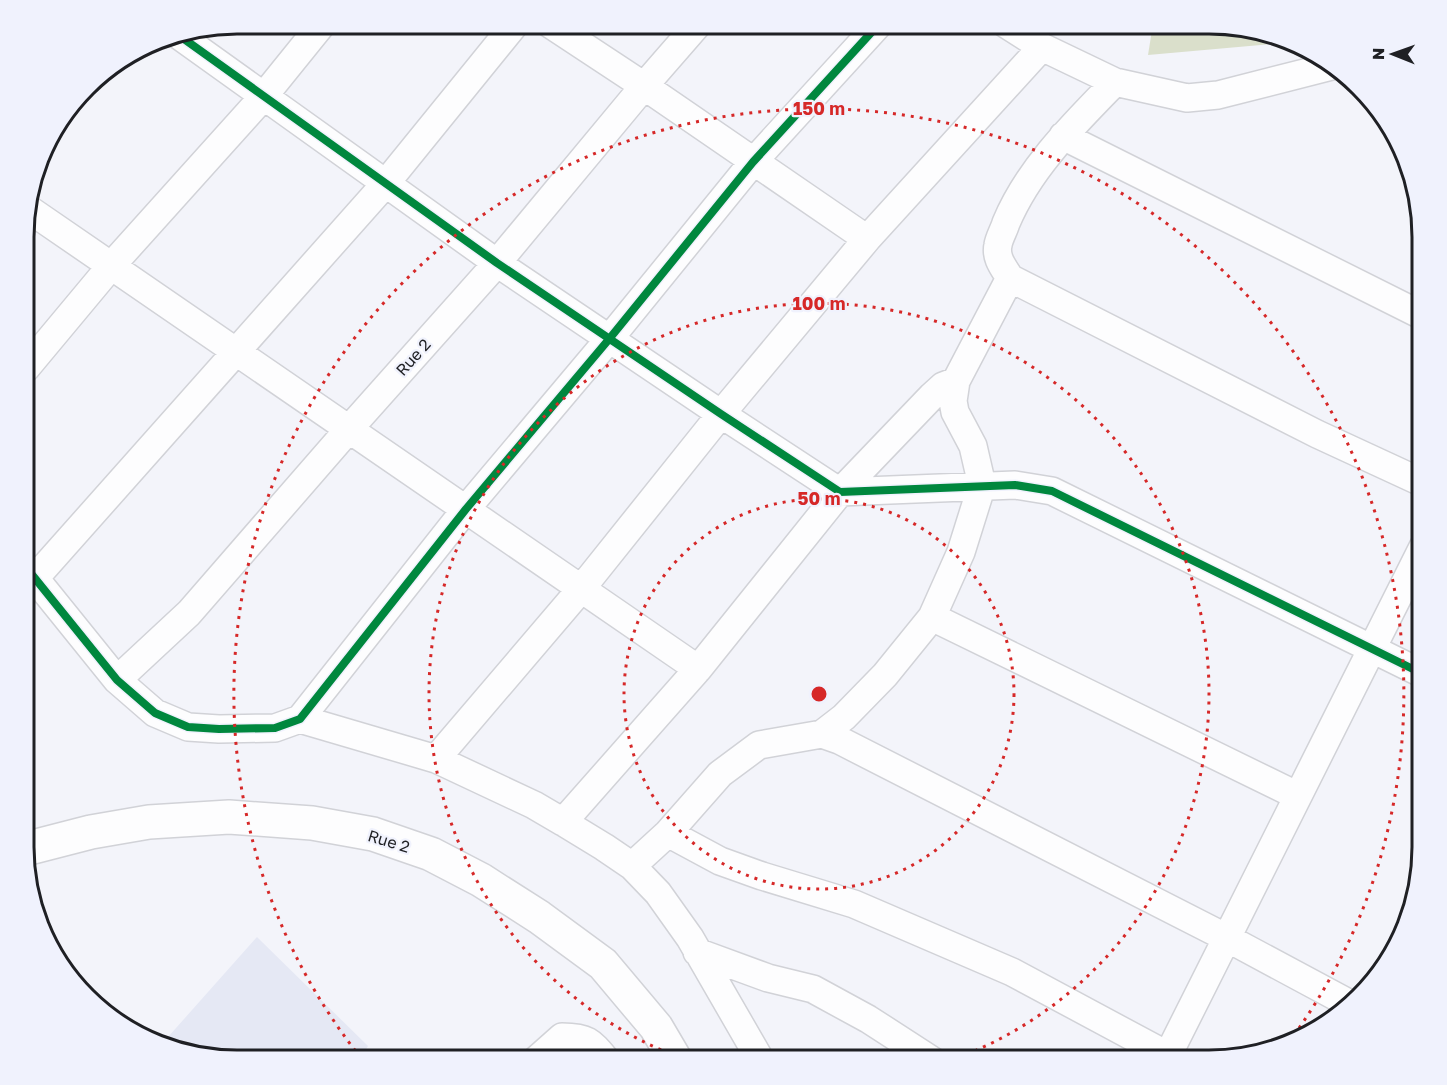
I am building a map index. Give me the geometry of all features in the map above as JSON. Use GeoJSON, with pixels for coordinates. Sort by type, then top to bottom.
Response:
{"type":"FeatureCollection","features":[{"type":"Feature","properties":{"kind":"street"},"geometry":{"type":"LineString","coordinates":[[34,358],[111,266],[263,97],[314,34]]}},
{"type":"Feature","properties":{"kind":"street"},"geometry":{"type":"LineString","coordinates":[[35,567],[237,352],[386,183],[507,34]]}},
{"type":"Feature","properties":{"kind":"street"},"geometry":{"type":"LineString","coordinates":[[566,34],[867,239]]}},
{"type":"Feature","properties":{"kind":"street","name":"Rue 2"},"geometry":{"type":"LineString","coordinates":[[117,680],[189,613],[497,263],[689,34]]}},
{"type":"Feature","properties":{"kind":"street"},"geometry":{"type":"LineString","coordinates":[[35,578],[117,680],[155,712],[188,727],[275,728],[300,719],[466,509],[610,338],[753,162],[869,35]]}},
{"type":"Feature","properties":{"kind":"street"},"geometry":{"type":"LineString","coordinates":[[1023,35],[1042,47],[1115,82],[1186,98],[1218,95],[1321,69]]}},
{"type":"Feature","properties":{"kind":"street"},"geometry":{"type":"LineString","coordinates":[[187,41],[497,263],[840,492],[1015,484],[1052,491],[1412,668]]}},
{"type":"Feature","properties":{"kind":"street"},"geometry":{"type":"LineString","coordinates":[[436,759],[581,589],[721,414],[867,239],[1042,47]]}},
{"type":"Feature","properties":{"kind":"street"},"geometry":{"type":"LineString","coordinates":[[1115,82],[1045,158],[1012,208],[998,245],[999,262],[1010,278],[1306,428],[1412,478]]}},
{"type":"Feature","properties":{"kind":"street"},"geometry":{"type":"LineString","coordinates":[[1063,136],[1412,310]]}},
{"type":"Feature","properties":{"kind":"street"},"geometry":{"type":"LineString","coordinates":[[36,214],[698,669]]}},
{"type":"Feature","properties":{"kind":"street"},"geometry":{"type":"LineString","coordinates":[[632,866],[668,833],[720,774],[759,745],[822,734],[844,717],[885,675],[932,617],[961,552],[982,485],[973,446],[955,412],[953,401],[956,381],[1010,278]]}},
{"type":"Feature","properties":{"kind":"street"},"geometry":{"type":"LineString","coordinates":[[563,822],[698,669],[840,492],[932,396],[943,386],[956,381]]}},
{"type":"Feature","properties":{"kind":"street"},"geometry":{"type":"LineString","coordinates":[[1174,1050],[1227,938],[1412,569]]}},
{"type":"Feature","properties":{"kind":"street"},"geometry":{"type":"LineString","coordinates":[[932,617],[1298,796]]}},
{"type":"Feature","properties":{"kind":"street"},"geometry":{"type":"LineString","coordinates":[[300,719],[436,759],[534,805],[632,866],[658,893],[690,938],[755,1050]]}},
{"type":"Feature","properties":{"kind":"street"},"geometry":{"type":"LineString","coordinates":[[822,734],[839,740],[1227,938],[1343,1000]]}},
{"type":"Feature","properties":{"kind":"street","name":"Rue 2"},"geometry":{"type":"LineString","coordinates":[[35,846],[92,832],[149,822],[229,817],[312,823],[373,834],[431,854],[481,880],[539,917],[603,964],[656,1027],[670,1050]]}},
{"type":"Feature","properties":{"kind":"street"},"geometry":{"type":"LineString","coordinates":[[668,833],[720,861],[854,904],[1012,972],[1154,1050]]}},
{"type":"Feature","properties":{"kind":"street"},"geometry":{"type":"LineString","coordinates":[[697,952],[768,978],[813,989],[868,1019],[916,1050]]}},
{"type":"Feature","properties":{"kind":"street"},"geometry":{"type":"LineString","coordinates":[[547,1050],[562,1037],[580,1037],[591,1042],[598,1050]]}},
{"type":"Feature","properties":{"kind":"shaded area"},"geometry":{"type":"Polygon","coordinates":[[[257,937],[368,1046],[366,1050],[224,1050],[185,1044],[167,1038],[257,937]]]}},
{"type":"Feature","properties":{"kind":"green space"},"geometry":{"type":"Polygon","coordinates":[[[1151,35],[1223,35],[1249,38],[1271,44],[1148,55],[1151,35]]]}},
{"type":"Feature","properties":{"kind":"cycle path"},"geometry":{"type":"LineString","coordinates":[[35,578],[117,680],[155,713],[188,727],[219,729],[275,728],[300,719],[466,509],[610,338],[753,162],[869,35]]}},
{"type":"Feature","properties":{"kind":"cycle path"},"geometry":{"type":"LineString","coordinates":[[187,41],[497,263],[840,492],[1015,485],[1052,491],[1412,669]]}}]}
